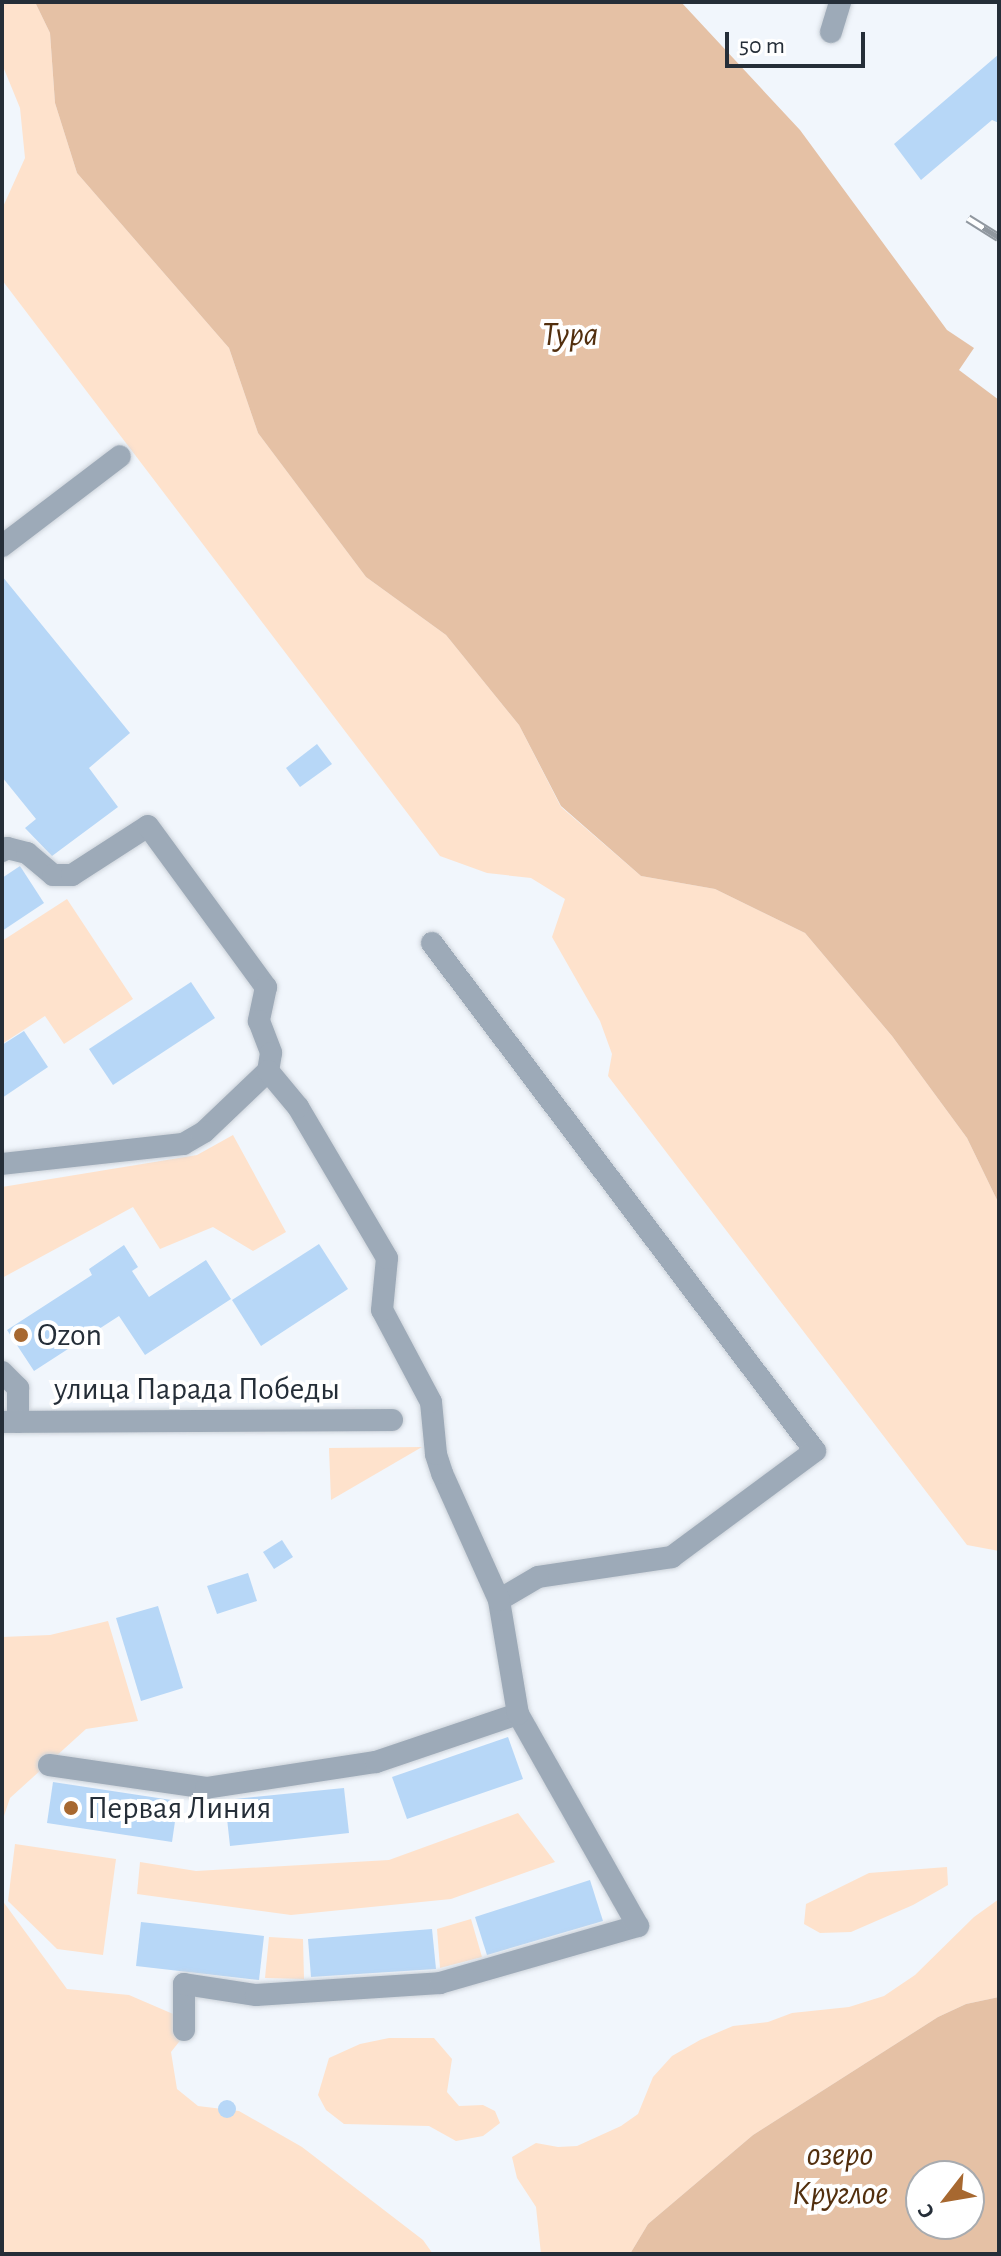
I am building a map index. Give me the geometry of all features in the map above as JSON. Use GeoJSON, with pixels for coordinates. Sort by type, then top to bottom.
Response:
{"type":"FeatureCollection","features":[{"type":"Feature","properties":{"kind":"street"},"geometry":{"type":"LineString","coordinates":[[831,32],[840,2]]}},
{"type":"Feature","properties":{"kind":"street"},"geometry":{"type":"LineString","coordinates":[[2,546],[120,456]]}},
{"type":"Feature","properties":{"kind":"street"},"geometry":{"type":"LineString","coordinates":[[2,851],[7,848],[27,853],[53,875],[72,875],[148,826],[266,987],[259,1021],[271,1053],[268,1071],[204,1132],[183,1144],[2,1164]]}},
{"type":"Feature","properties":{"kind":"street"},"geometry":{"type":"LineString","coordinates":[[432,943],[815,1451],[672,1557],[538,1577],[499,1600]]}},
{"type":"Feature","properties":{"kind":"street"},"geometry":{"type":"LineString","coordinates":[[184,2030],[184,1984],[256,1995],[440,1983],[638,1926],[518,1714],[499,1600],[442,1473],[436,1454],[431,1402],[382,1310],[387,1258],[298,1107],[268,1071]]}},
{"type":"Feature","properties":{"kind":"street"},"geometry":{"type":"LineString","coordinates":[[2,1372],[18,1388],[10,1422]]}},
{"type":"Feature","properties":{"kind":"street","name":"улица Парада Победы"},"geometry":{"type":"LineString","coordinates":[[10,1422],[392,1420]]}},
{"type":"Feature","properties":{"kind":"street"},"geometry":{"type":"LineString","coordinates":[[49,1765],[206,1788],[376,1762],[518,1714]]}},
{"type":"Feature","properties":{"kind":"shaded area"},"geometry":{"type":"Polygon","coordinates":[[[2,2],[35,2],[50,33],[55,103],[77,173],[229,348],[258,433],[366,577],[446,635],[519,725],[561,807],[641,876],[715,889],[805,933],[892,1036],[967,1138],[999,1204],[999,1551],[967,1545],[608,1076],[612,1054],[600,1021],[552,937],[565,899],[531,878],[487,873],[440,856],[2,280],[2,209],[25,158],[20,108],[2,64],[2,2]]]}},
{"type":"Feature","properties":{"kind":"shaded area"},"geometry":{"type":"Polygon","coordinates":[[[67,899],[133,999],[64,1044],[45,1016],[2,1044],[2,941],[67,899]]]}},
{"type":"Feature","properties":{"kind":"shaded area"},"geometry":{"type":"Polygon","coordinates":[[[233,1135],[286,1232],[253,1251],[213,1227],[160,1249],[133,1207],[2,1278],[2,1187],[197,1155],[233,1135]]]}},
{"type":"Feature","properties":{"kind":"shaded area"},"geometry":{"type":"Polygon","coordinates":[[[422,1447],[331,1500],[329,1448],[422,1447]]]}},
{"type":"Feature","properties":{"kind":"shaded area"},"geometry":{"type":"Polygon","coordinates":[[[108,1621],[138,1721],[86,1729],[10,1798],[2,1822],[2,1637],[50,1635],[108,1621]]]}},
{"type":"Feature","properties":{"kind":"shaded area"},"geometry":{"type":"Polygon","coordinates":[[[518,1813],[555,1862],[451,1899],[291,1915],[137,1894],[140,1862],[196,1871],[389,1860],[518,1813]]]}},
{"type":"Feature","properties":{"kind":"shaded area"},"geometry":{"type":"Polygon","coordinates":[[[15,1844],[116,1859],[103,1955],[57,1949],[8,1901],[15,1844]]]}},
{"type":"Feature","properties":{"kind":"shaded area"},"geometry":{"type":"Polygon","coordinates":[[[947,1867],[948,1885],[913,1905],[851,1932],[820,1933],[804,1924],[806,1904],[869,1873],[947,1867]]]}},
{"type":"Feature","properties":{"kind":"shaded area"},"geometry":{"type":"Polygon","coordinates":[[[999,1899],[999,1997],[966,2004],[938,2017],[753,2135],[648,2224],[630,2254],[541,2254],[536,2207],[517,2178],[512,2157],[536,2143],[577,2146],[621,2126],[638,2114],[653,2077],[672,2056],[700,2040],[733,2026],[768,2022],[792,2013],[849,2007],[884,1996],[915,1975],[974,1917],[999,1899]]]}},
{"type":"Feature","properties":{"kind":"shaded area"},"geometry":{"type":"Polygon","coordinates":[[[2,1900],[67,1989],[129,1995],[194,2023],[171,2052],[177,2089],[198,2106],[239,2111],[302,2147],[423,2240],[433,2254],[2,2254],[2,1900]]]}},
{"type":"Feature","properties":{"kind":"shaded area"},"geometry":{"type":"Polygon","coordinates":[[[471,1919],[482,1957],[440,1968],[437,1929],[471,1919]]]}},
{"type":"Feature","properties":{"kind":"shaded area"},"geometry":{"type":"Polygon","coordinates":[[[269,1937],[303,1939],[304,1979],[265,1978],[269,1937]]]}},
{"type":"Feature","properties":{"kind":"shaded area"},"geometry":{"type":"Polygon","coordinates":[[[389,2038],[434,2038],[452,2059],[447,2092],[459,2106],[483,2105],[495,2111],[500,2123],[483,2136],[456,2141],[429,2126],[344,2124],[326,2110],[318,2095],[329,2058],[360,2044],[389,2038]]]}},
{"type":"Feature","properties":{"kind":"water","name":"Тура"},"geometry":{"type":"Polygon","coordinates":[[[35,2],[681,2],[800,130],[947,330],[974,348],[959,370],[999,400],[999,1204],[967,1138],[892,1036],[805,933],[715,889],[641,876],[561,806],[519,725],[446,635],[366,577],[258,433],[229,348],[77,173],[55,103],[50,33],[35,2]]]}},
{"type":"Feature","properties":{"kind":"water","name":"озеро Круглое"},"geometry":{"type":"Polygon","coordinates":[[[999,1997],[999,2254],[630,2254],[648,2224],[753,2135],[938,2017],[966,2004],[999,1997]]]}},
{"type":"Feature","properties":{"kind":"building"},"geometry":{"type":"Polygon","coordinates":[[[999,54],[999,123],[992,120],[921,180],[894,144],[999,54]]]}},
{"type":"Feature","properties":{"kind":"building"},"geometry":{"type":"Polygon","coordinates":[[[2,576],[130,733],[89,768],[118,807],[52,856],[25,828],[36,819],[2,777],[2,576]]]}},
{"type":"Feature","properties":{"kind":"building"},"geometry":{"type":"Polygon","coordinates":[[[317,744],[332,764],[300,787],[286,768],[317,744]]]}},
{"type":"Feature","properties":{"kind":"building"},"geometry":{"type":"Polygon","coordinates":[[[20,866],[44,903],[2,931],[2,878],[20,866]]]}},
{"type":"Feature","properties":{"kind":"building"},"geometry":{"type":"Polygon","coordinates":[[[191,982],[215,1018],[113,1085],[89,1049],[191,982]]]}},
{"type":"Feature","properties":{"kind":"building"},"geometry":{"type":"Polygon","coordinates":[[[24,1031],[48,1067],[2,1098],[2,1045],[24,1031]]]}},
{"type":"Feature","properties":{"kind":"building"},"geometry":{"type":"Polygon","coordinates":[[[319,1244],[348,1289],[261,1346],[232,1300],[319,1244]]]}},
{"type":"Feature","properties":{"kind":"building"},"geometry":{"type":"Polygon","coordinates":[[[124,1245],[138,1267],[132,1271],[149,1297],[206,1260],[231,1299],[145,1355],[119,1316],[34,1371],[7,1330],[92,1275],[89,1269],[124,1245]]]}},
{"type":"Feature","properties":{"kind":"building"},"geometry":{"type":"Polygon","coordinates":[[[282,1540],[293,1557],[274,1569],[263,1552],[282,1540]]]}},
{"type":"Feature","properties":{"kind":"building"},"geometry":{"type":"Polygon","coordinates":[[[248,1573],[257,1601],[217,1614],[207,1586],[248,1573]]]}},
{"type":"Feature","properties":{"kind":"building"},"geometry":{"type":"Polygon","coordinates":[[[158,1606],[183,1688],[141,1701],[116,1618],[158,1606]]]}},
{"type":"Feature","properties":{"kind":"building"},"geometry":{"type":"Polygon","coordinates":[[[508,1737],[523,1779],[407,1819],[392,1777],[508,1737]]]}},
{"type":"Feature","properties":{"kind":"building"},"geometry":{"type":"Polygon","coordinates":[[[53,1782],[178,1801],[172,1842],[47,1823],[53,1782]]]}},
{"type":"Feature","properties":{"kind":"building"},"geometry":{"type":"Polygon","coordinates":[[[344,1788],[349,1833],[230,1846],[225,1800],[344,1788]]]}},
{"type":"Feature","properties":{"kind":"building"},"geometry":{"type":"Polygon","coordinates":[[[590,1880],[603,1921],[487,1955],[475,1917],[590,1880]]]}},
{"type":"Feature","properties":{"kind":"building"},"geometry":{"type":"Polygon","coordinates":[[[141,1922],[264,1936],[259,1980],[136,1966],[141,1922]]]}},
{"type":"Feature","properties":{"kind":"building"},"geometry":{"type":"Polygon","coordinates":[[[432,1929],[436,1969],[311,1977],[308,1939],[432,1929]]]}},
{"type":"Feature","properties":{"kind":"building"},"geometry":{"type":"Polygon","coordinates":[[[227,2100],[236,2109],[227,2118],[218,2109],[227,2100]]]}},
{"type":"Feature","properties":{"kind":"railway"},"geometry":{"type":"LineString","coordinates":[[968,218],[999,237]]}},
{"type":"Feature","properties":{"kind":"place","name":"Ozon"},"geometry":{"type":"Point","coordinates":[21,1335]}},
{"type":"Feature","properties":{"kind":"place","name":"Первая Линия"},"geometry":{"type":"Point","coordinates":[71,1808]}}]}
